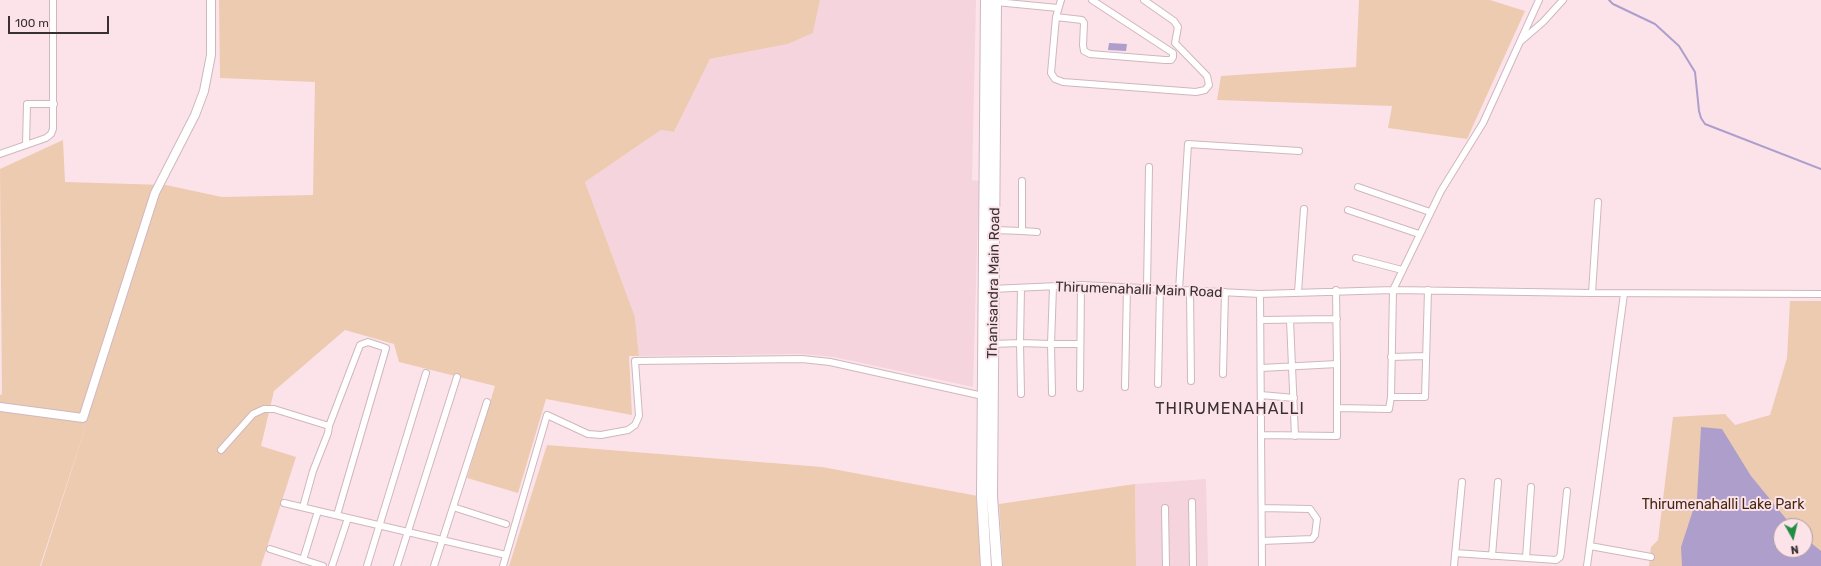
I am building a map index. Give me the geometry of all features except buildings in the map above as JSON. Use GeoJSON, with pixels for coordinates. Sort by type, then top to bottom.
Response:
{"type":"FeatureCollection","features":[{"type":"Feature","properties":{"kind":"main road","name":"Thanisandra Main Road"},"geometry":{"type":"LineString","coordinates":[[993,1],[995,230],[989,289],[993,344],[992,496],[997,566]]}},
{"type":"Feature","properties":{"kind":"main road","name":"Thanisandra Main Road"},"geometry":{"type":"LineString","coordinates":[[986,566],[982,497],[983,396],[989,289],[993,1]]}},
{"type":"Feature","properties":{"kind":"street"},"geometry":{"type":"LineString","coordinates":[[0,154],[46,138],[51,134],[53,129],[53,0]]}},
{"type":"Feature","properties":{"kind":"street"},"geometry":{"type":"LineString","coordinates":[[0,407],[83,418],[155,193],[195,115],[204,91],[211,55],[211,0]]}},
{"type":"Feature","properties":{"kind":"street"},"geometry":{"type":"LineString","coordinates":[[1061,0],[1056,18],[1051,73],[1054,79],[1063,82],[1196,92],[1205,90],[1209,85],[1207,76],[1175,43],[1178,27],[1174,21],[1144,0]]}},
{"type":"Feature","properties":{"kind":"street"},"geometry":{"type":"LineString","coordinates":[[1056,18],[1082,20],[1084,23],[1084,51],[1090,54],[1171,60],[1173,53],[1092,0]]}},
{"type":"Feature","properties":{"kind":"street"},"geometry":{"type":"LineString","coordinates":[[1337,408],[1389,409],[1391,397],[1393,290],[1441,191],[1483,123],[1538,0]]}},
{"type":"Feature","properties":{"kind":"street"},"geometry":{"type":"LineString","coordinates":[[1519,43],[1543,22],[1563,0]]}},
{"type":"Feature","properties":{"kind":"street"},"geometry":{"type":"LineString","coordinates":[[993,1],[1058,8]]}},
{"type":"Feature","properties":{"kind":"street"},"geometry":{"type":"LineString","coordinates":[[26,145],[27,104],[54,104]]}},
{"type":"Feature","properties":{"kind":"street"},"geometry":{"type":"LineString","coordinates":[[1179,290],[1188,144],[1299,151]]}},
{"type":"Feature","properties":{"kind":"street"},"geometry":{"type":"LineString","coordinates":[[1147,288],[1149,167]]}},
{"type":"Feature","properties":{"kind":"street"},"geometry":{"type":"LineString","coordinates":[[1022,181],[1022,231]]}},
{"type":"Feature","properties":{"kind":"street"},"geometry":{"type":"LineString","coordinates":[[1358,187],[1430,212]]}},
{"type":"Feature","properties":{"kind":"street"},"geometry":{"type":"LineString","coordinates":[[1592,293],[1598,202]]}},
{"type":"Feature","properties":{"kind":"street"},"geometry":{"type":"LineString","coordinates":[[1298,292],[1304,209]]}},
{"type":"Feature","properties":{"kind":"street"},"geometry":{"type":"LineString","coordinates":[[1348,210],[1419,234]]}},
{"type":"Feature","properties":{"kind":"street"},"geometry":{"type":"LineString","coordinates":[[995,230],[1037,232]]}},
{"type":"Feature","properties":{"kind":"street"},"geometry":{"type":"LineString","coordinates":[[1356,258],[1402,270]]}},
{"type":"Feature","properties":{"kind":"street"},"geometry":{"type":"LineString","coordinates":[[1080,388],[1081,285]]}},
{"type":"Feature","properties":{"kind":"street","name":"Thirumenahalli Main Road"},"geometry":{"type":"LineString","coordinates":[[989,289],[1081,285],[1260,294],[1336,290],[1428,290],[1624,294],[1821,294]]}},
{"type":"Feature","properties":{"kind":"street"},"geometry":{"type":"LineString","coordinates":[[1052,393],[1051,344],[1053,286]]}},
{"type":"Feature","properties":{"kind":"street"},"geometry":{"type":"LineString","coordinates":[[1125,387],[1127,287]]}},
{"type":"Feature","properties":{"kind":"street"},"geometry":{"type":"LineString","coordinates":[[1020,394],[1021,288]]}},
{"type":"Feature","properties":{"kind":"street"},"geometry":{"type":"LineString","coordinates":[[1158,384],[1160,289]]}},
{"type":"Feature","properties":{"kind":"street"},"geometry":{"type":"LineString","coordinates":[[1190,290],[1191,381]]}},
{"type":"Feature","properties":{"kind":"street"},"geometry":{"type":"LineString","coordinates":[[1261,435],[1337,436],[1336,290]]}},
{"type":"Feature","properties":{"kind":"street"},"geometry":{"type":"LineString","coordinates":[[1391,397],[1425,397],[1428,290]]}},
{"type":"Feature","properties":{"kind":"street"},"geometry":{"type":"LineString","coordinates":[[1223,374],[1225,292]]}},
{"type":"Feature","properties":{"kind":"street"},"geometry":{"type":"LineString","coordinates":[[1260,294],[1262,566]]}},
{"type":"Feature","properties":{"kind":"street"},"geometry":{"type":"LineString","coordinates":[[1587,566],[1624,294]]}},
{"type":"Feature","properties":{"kind":"street"},"geometry":{"type":"LineString","coordinates":[[1261,320],[1337,319]]}},
{"type":"Feature","properties":{"kind":"street"},"geometry":{"type":"LineString","coordinates":[[1290,320],[1295,436]]}},
{"type":"Feature","properties":{"kind":"street"},"geometry":{"type":"LineString","coordinates":[[302,507],[313,471],[328,433],[328,426],[360,345],[368,342],[386,348],[337,515]]}},
{"type":"Feature","properties":{"kind":"street"},"geometry":{"type":"LineString","coordinates":[[993,344],[1080,344]]}},
{"type":"Feature","properties":{"kind":"street"},"geometry":{"type":"LineString","coordinates":[[1391,357],[1426,356]]}},
{"type":"Feature","properties":{"kind":"street"},"geometry":{"type":"LineString","coordinates":[[503,566],[547,415],[588,434],[601,435],[628,430],[635,425],[639,416],[635,361],[802,359],[830,362],[983,396]]}},
{"type":"Feature","properties":{"kind":"street"},"geometry":{"type":"LineString","coordinates":[[1261,368],[1337,364]]}},
{"type":"Feature","properties":{"kind":"street"},"geometry":{"type":"LineString","coordinates":[[367,566],[426,373]]}},
{"type":"Feature","properties":{"kind":"street"},"geometry":{"type":"LineString","coordinates":[[397,566],[457,377]]}},
{"type":"Feature","properties":{"kind":"street"},"geometry":{"type":"LineString","coordinates":[[1261,395],[1294,398]]}},
{"type":"Feature","properties":{"kind":"street"},"geometry":{"type":"LineString","coordinates":[[434,566],[487,402]]}},
{"type":"Feature","properties":{"kind":"street"},"geometry":{"type":"LineString","coordinates":[[221,450],[254,414],[264,409],[274,409],[328,426]]}},
{"type":"Feature","properties":{"kind":"street"},"geometry":{"type":"LineString","coordinates":[[1454,566],[1462,482]]}},
{"type":"Feature","properties":{"kind":"street"},"geometry":{"type":"LineString","coordinates":[[1492,556],[1498,482]]}},
{"type":"Feature","properties":{"kind":"street"},"geometry":{"type":"LineString","coordinates":[[1526,558],[1531,487]]}},
{"type":"Feature","properties":{"kind":"street"},"geometry":{"type":"LineString","coordinates":[[1455,553],[1552,561],[1556,560],[1560,557],[1567,491]]}},
{"type":"Feature","properties":{"kind":"street"},"geometry":{"type":"LineString","coordinates":[[1192,502],[1193,566]]}},
{"type":"Feature","properties":{"kind":"street"},"geometry":{"type":"LineString","coordinates":[[284,503],[506,555]]}},
{"type":"Feature","properties":{"kind":"street"},"geometry":{"type":"LineString","coordinates":[[453,507],[506,524]]}},
{"type":"Feature","properties":{"kind":"street"},"geometry":{"type":"LineString","coordinates":[[1164,508],[1166,566]]}},
{"type":"Feature","properties":{"kind":"street"},"geometry":{"type":"LineString","coordinates":[[1262,508],[1310,509],[1317,519],[1315,535],[1312,539],[1262,541]]}},
{"type":"Feature","properties":{"kind":"street"},"geometry":{"type":"LineString","coordinates":[[303,560],[318,511]]}},
{"type":"Feature","properties":{"kind":"street"},"geometry":{"type":"LineString","coordinates":[[332,566],[348,518]]}},
{"type":"Feature","properties":{"kind":"street"},"geometry":{"type":"LineString","coordinates":[[1590,546],[1651,557]]}},
{"type":"Feature","properties":{"kind":"street"},"geometry":{"type":"LineString","coordinates":[[270,549],[323,566]]}},
{"type":"Feature","properties":{"kind":"shaded area"},"geometry":{"type":"Polygon","coordinates":[[[820,0],[976,0],[972,180],[979,181],[973,387],[834,357],[801,354],[639,356],[635,317],[585,182],[661,130],[674,132],[710,59],[788,44],[813,33],[820,0]]]}},
{"type":"Feature","properties":{"kind":"shaded area"},"geometry":{"type":"Polygon","coordinates":[[[1109,43],[1127,44],[1126,51],[1108,50],[1109,43]]]}},
{"type":"Feature","properties":{"kind":"shaded area"},"geometry":{"type":"Polygon","coordinates":[[[1701,427],[1722,429],[1751,476],[1785,518],[1773,518],[1773,558],[1813,558],[1813,544],[1821,551],[1821,566],[1682,566],[1681,547],[1697,498],[1701,427]]]}},
{"type":"Feature","properties":{"kind":"shaded area"},"geometry":{"type":"Polygon","coordinates":[[[1206,479],[1208,566],[1136,566],[1135,484],[1206,479]]]}},
{"type":"Feature","properties":{"kind":"green space"},"geometry":{"type":"Polygon","coordinates":[[[219,0],[820,0],[813,33],[788,44],[710,59],[674,132],[661,130],[585,182],[635,317],[639,356],[629,356],[632,415],[546,399],[518,493],[467,478],[495,386],[399,362],[394,344],[345,330],[274,391],[261,446],[296,457],[261,566],[41,566],[90,413],[40,566],[0,566],[0,395],[2,394],[0,169],[63,140],[65,182],[166,185],[222,197],[313,195],[315,82],[220,78],[219,0]]]}},
{"type":"Feature","properties":{"kind":"green space"},"geometry":{"type":"Polygon","coordinates":[[[1359,0],[1490,0],[1525,11],[1467,139],[1388,128],[1392,106],[1217,100],[1221,76],[1356,67],[1359,0]]]}},
{"type":"Feature","properties":{"kind":"green space","name":"Thirumenahalli Lake Park"},"geometry":{"type":"Polygon","coordinates":[[[1790,301],[1821,301],[1821,566],[1649,566],[1651,547],[1658,540],[1673,417],[1725,414],[1735,425],[1770,415],[1787,358],[1790,301]]]}},
{"type":"Feature","properties":{"kind":"green space"},"geometry":{"type":"Polygon","coordinates":[[[547,445],[822,467],[978,496],[980,566],[509,566],[547,445]]]}},
{"type":"Feature","properties":{"kind":"green space"},"geometry":{"type":"Polygon","coordinates":[[[1135,484],[1136,566],[1003,566],[999,504],[1135,484]]]}},
{"type":"Feature","properties":{"kind":"waterway"},"geometry":{"type":"LineString","coordinates":[[1609,0],[1613,4],[1655,24],[1679,46],[1695,72],[1699,111],[1705,124],[1821,169]]}},
{"type":"Feature","properties":{"kind":"district","name":"THIRUMENAHALLI"},"geometry":{"type":"Point","coordinates":[1230,409]}}]}
